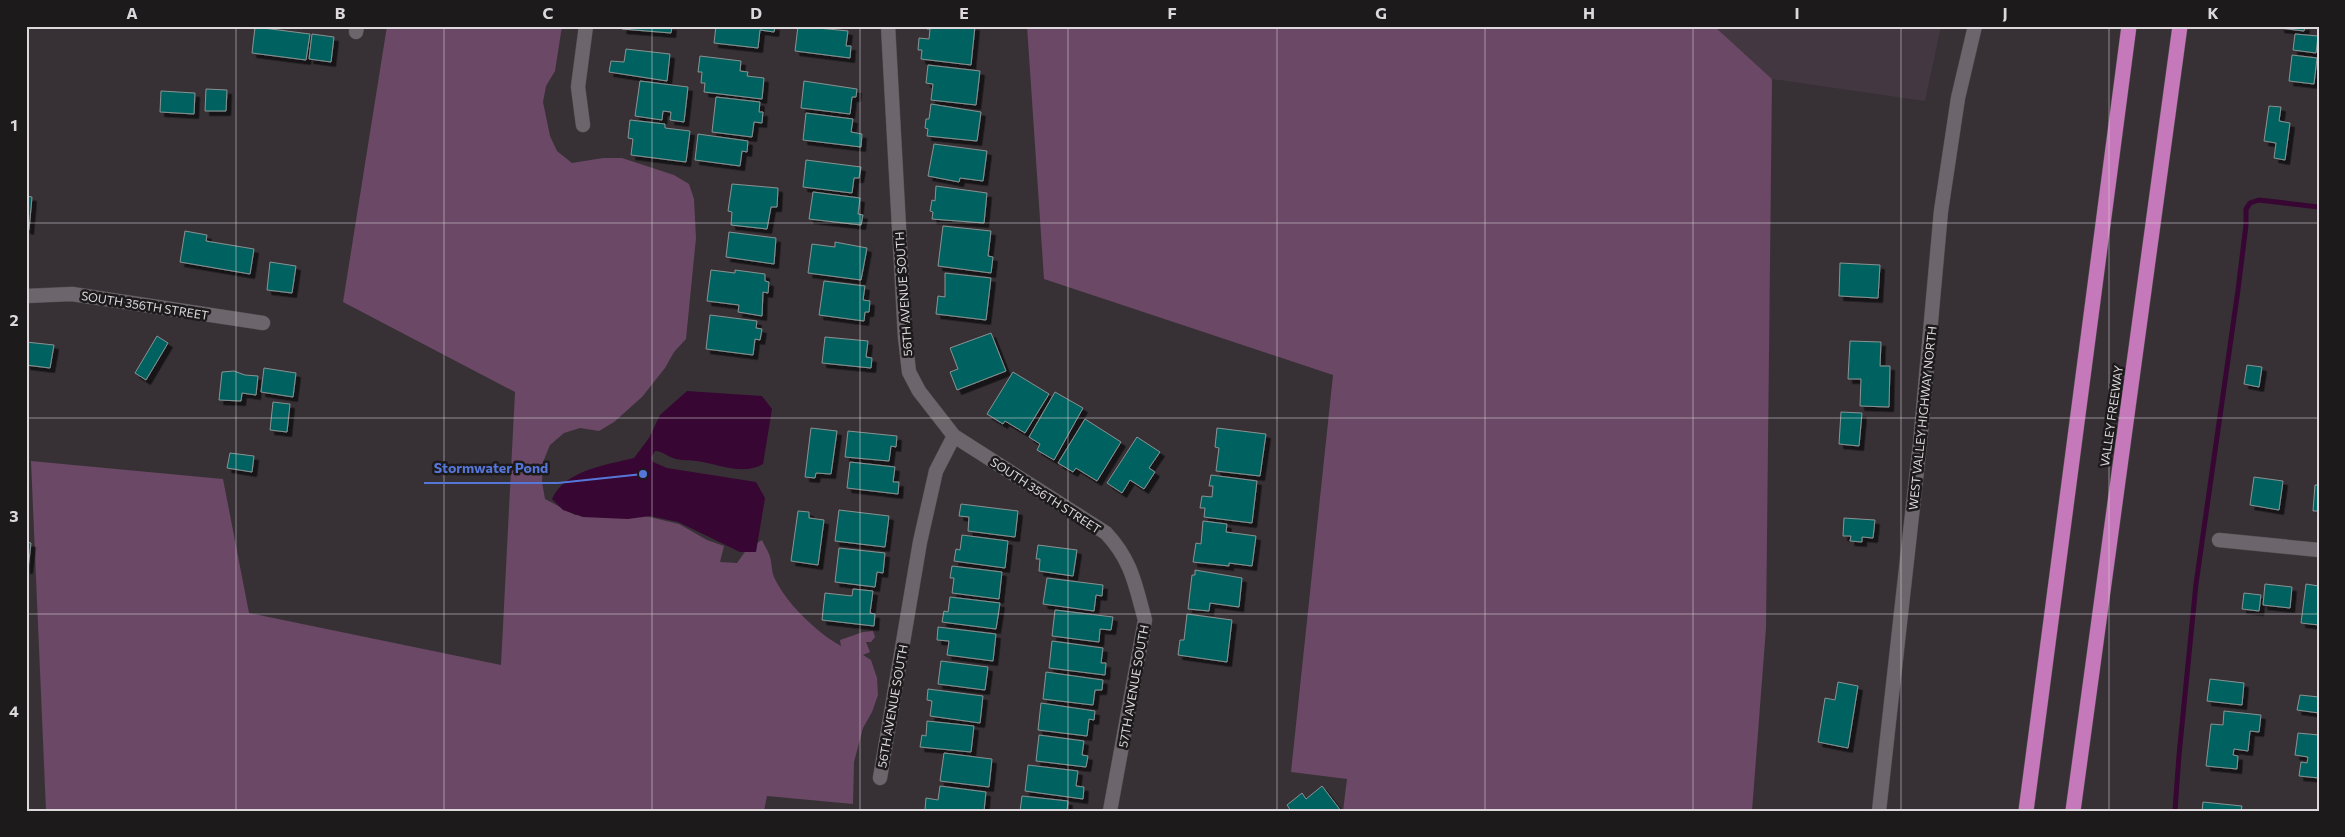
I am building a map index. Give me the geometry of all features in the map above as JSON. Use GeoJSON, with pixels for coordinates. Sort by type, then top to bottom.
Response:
{"type":"FeatureCollection","features":[{"type":"Feature","properties":{"kind":"highway"},"geometry":{"type":"LineString","coordinates":[[2026,811],[2129,26]]}},
{"type":"Feature","properties":{"kind":"highway","name":"VALLEY FREEWAY"},"geometry":{"type":"LineString","coordinates":[[2072,811],[2180,26]]}},
{"type":"Feature","properties":{"kind":"street"},"geometry":{"type":"LineString","coordinates":[[582,125],[578,87],[586,26]]}},
{"type":"Feature","properties":{"kind":"street","name":"56TH AVENUE SOUTH"},"geometry":{"type":"LineString","coordinates":[[880,778],[920,542],[936,471],[954,436],[919,391],[909,372],[888,26]]}},
{"type":"Feature","properties":{"kind":"street","name":"WEST VALLEY HIGHWAY NORTH"},"geometry":{"type":"LineString","coordinates":[[1879,811],[1920,443],[1941,211],[1958,98],[1975,26]]}},
{"type":"Feature","properties":{"kind":"street","name":"SOUTH 356TH STREET"},"geometry":{"type":"LineString","coordinates":[[26,296],[72,294],[263,323]]}},
{"type":"Feature","properties":{"kind":"street","name":"SOUTH 356TH STREET"},"geometry":{"type":"LineString","coordinates":[[954,436],[1106,533],[1119,547],[1129,563]]}},
{"type":"Feature","properties":{"kind":"street"},"geometry":{"type":"LineString","coordinates":[[2219,540],[2319,550]]}},
{"type":"Feature","properties":{"kind":"street","name":"57TH AVENUE SOUTH"},"geometry":{"type":"LineString","coordinates":[[1110,811],[1145,620],[1129,563]]}},
{"type":"Feature","properties":{"kind":"shaded area"},"geometry":{"type":"Polygon","coordinates":[[[387,26],[562,26],[555,71],[546,86],[543,102],[550,136],[557,151],[572,163],[603,158],[622,158],[674,175],[689,184],[694,199],[696,238],[686,339],[674,352],[665,368],[642,397],[614,422],[599,431],[580,428],[564,433],[550,445],[543,462],[542,482],[545,499],[575,515],[645,516],[679,524],[707,540],[724,546],[720,562],[737,563],[747,549],[762,540],[769,554],[773,574],[779,587],[812,625],[841,646],[840,640],[863,632],[873,631],[875,637],[871,642],[866,642],[870,652],[863,655],[871,660],[877,678],[878,695],[872,712],[863,728],[854,762],[853,804],[767,796],[764,811],[46,811],[31,461],[223,479],[249,613],[501,665],[515,392],[343,302],[387,26]]]}},
{"type":"Feature","properties":{"kind":"shaded area"},"geometry":{"type":"Polygon","coordinates":[[[1027,26],[1714,26],[1772,79],[1766,628],[1752,811],[1343,811],[1347,779],[1291,772],[1333,375],[1044,279],[1027,26]]]}},
{"type":"Feature","properties":{"kind":"shaded area"},"geometry":{"type":"Polygon","coordinates":[[[1714,26],[1941,26],[1925,101],[1772,79],[1714,26]]]}},
{"type":"Feature","properties":{"kind":"shaded area"},"geometry":{"type":"Polygon","coordinates":[[[687,391],[762,396],[772,409],[763,464],[747,469],[739,469],[697,461],[679,460],[658,451],[655,451],[651,458],[653,462],[667,468],[756,482],[765,498],[756,552],[740,552],[678,522],[650,516],[628,519],[583,517],[563,510],[552,499],[566,481],[576,475],[599,466],[634,458],[649,438],[660,415],[687,391]]]}},
{"type":"Feature","properties":{"kind":"building"},"geometry":{"type":"Polygon","coordinates":[[[623,26],[672,26],[671,33],[622,29],[623,26]]]}},
{"type":"Feature","properties":{"kind":"building"},"geometry":{"type":"Polygon","coordinates":[[[716,26],[775,26],[774,32],[760,30],[758,48],[714,43],[716,26]]]}},
{"type":"Feature","properties":{"kind":"building"},"geometry":{"type":"Polygon","coordinates":[[[798,26],[848,31],[846,46],[851,46],[850,58],[795,51],[798,26]]]}},
{"type":"Feature","properties":{"kind":"building"},"geometry":{"type":"Polygon","coordinates":[[[927,26],[975,26],[971,65],[921,59],[922,50],[918,50],[919,38],[929,39],[930,29],[927,29],[927,26]]]}},
{"type":"Feature","properties":{"kind":"building"},"geometry":{"type":"Polygon","coordinates":[[[2280,26],[2305,26],[2304,31],[2280,28],[2280,26]]]}},
{"type":"Feature","properties":{"kind":"building"},"geometry":{"type":"Polygon","coordinates":[[[255,27],[310,34],[306,60],[252,53],[255,27]]]}},
{"type":"Feature","properties":{"kind":"building"},"geometry":{"type":"Polygon","coordinates":[[[312,34],[334,37],[331,62],[309,59],[312,34]]]}},
{"type":"Feature","properties":{"kind":"building"},"geometry":{"type":"Polygon","coordinates":[[[2295,34],[2318,36],[2316,53],[2293,50],[2295,34]]]}},
{"type":"Feature","properties":{"kind":"building"},"geometry":{"type":"Polygon","coordinates":[[[626,49],[670,54],[667,81],[609,72],[611,61],[624,62],[626,49]]]}},
{"type":"Feature","properties":{"kind":"building"},"geometry":{"type":"Polygon","coordinates":[[[2292,55],[2317,58],[2314,84],[2289,81],[2292,55]]]}},
{"type":"Feature","properties":{"kind":"building"},"geometry":{"type":"Polygon","coordinates":[[[700,56],[741,61],[740,71],[748,72],[747,76],[764,78],[762,99],[704,92],[705,83],[701,83],[702,72],[698,72],[700,56]]]}},
{"type":"Feature","properties":{"kind":"building"},"geometry":{"type":"Polygon","coordinates":[[[928,65],[980,71],[976,105],[931,100],[933,84],[926,83],[928,65]]]}},
{"type":"Feature","properties":{"kind":"building"},"geometry":{"type":"Polygon","coordinates":[[[640,81],[688,87],[684,122],[670,120],[671,112],[663,111],[662,120],[635,116],[640,81]]]}},
{"type":"Feature","properties":{"kind":"building"},"geometry":{"type":"Polygon","coordinates":[[[804,81],[857,89],[856,97],[852,97],[850,114],[801,108],[804,81]]]}},
{"type":"Feature","properties":{"kind":"building"},"geometry":{"type":"Polygon","coordinates":[[[206,89],[227,90],[226,111],[205,111],[206,89]]]}},
{"type":"Feature","properties":{"kind":"building"},"geometry":{"type":"Polygon","coordinates":[[[161,91],[195,93],[194,114],[160,112],[161,91]]]}},
{"type":"Feature","properties":{"kind":"building"},"geometry":{"type":"Polygon","coordinates":[[[716,97],[760,102],[759,112],[763,112],[762,123],[754,122],[752,137],[712,132],[716,97]]]}},
{"type":"Feature","properties":{"kind":"building"},"geometry":{"type":"Polygon","coordinates":[[[931,104],[981,112],[977,141],[927,136],[928,129],[925,128],[926,119],[929,119],[931,104]]]}},
{"type":"Feature","properties":{"kind":"building"},"geometry":{"type":"Polygon","coordinates":[[[2269,106],[2281,107],[2279,121],[2290,123],[2285,160],[2274,158],[2276,143],[2264,141],[2269,106]]]}},
{"type":"Feature","properties":{"kind":"building"},"geometry":{"type":"Polygon","coordinates":[[[806,113],[853,119],[851,132],[862,134],[861,147],[803,140],[806,113]]]}},
{"type":"Feature","properties":{"kind":"building"},"geometry":{"type":"Polygon","coordinates":[[[630,120],[665,124],[665,128],[690,131],[686,162],[631,155],[633,139],[628,138],[630,120]]]}},
{"type":"Feature","properties":{"kind":"building"},"geometry":{"type":"Polygon","coordinates":[[[698,134],[748,141],[747,152],[742,151],[740,166],[695,160],[698,134]]]}},
{"type":"Feature","properties":{"kind":"building"},"geometry":{"type":"Polygon","coordinates":[[[934,144],[987,151],[983,181],[960,178],[959,182],[928,176],[934,144]]]}},
{"type":"Feature","properties":{"kind":"building"},"geometry":{"type":"Polygon","coordinates":[[[806,160],[861,167],[859,178],[854,178],[852,193],[803,187],[806,160]]]}},
{"type":"Feature","properties":{"kind":"building"},"geometry":{"type":"Polygon","coordinates":[[[732,184],[778,188],[777,207],[771,207],[767,229],[731,225],[732,212],[728,211],[732,184]]]}},
{"type":"Feature","properties":{"kind":"building"},"geometry":{"type":"Polygon","coordinates":[[[936,186],[987,193],[984,223],[932,219],[933,212],[930,211],[932,200],[935,201],[936,186]]]}},
{"type":"Feature","properties":{"kind":"building"},"geometry":{"type":"Polygon","coordinates":[[[813,192],[860,198],[858,214],[863,215],[861,225],[809,219],[813,192]]]}},
{"type":"Feature","properties":{"kind":"building"},"geometry":{"type":"Polygon","coordinates":[[[26,196],[32,197],[29,230],[26,229],[26,196]]]}},
{"type":"Feature","properties":{"kind":"building"},"geometry":{"type":"Polygon","coordinates":[[[943,226],[991,231],[988,256],[993,257],[991,273],[938,266],[943,226]]]}},
{"type":"Feature","properties":{"kind":"building"},"geometry":{"type":"Polygon","coordinates":[[[185,231],[207,235],[206,241],[254,249],[250,274],[180,262],[185,231]]]}},
{"type":"Feature","properties":{"kind":"building"},"geometry":{"type":"Polygon","coordinates":[[[729,232],[776,238],[774,264],[726,257],[729,232]]]}},
{"type":"Feature","properties":{"kind":"building"},"geometry":{"type":"Polygon","coordinates":[[[835,242],[867,248],[861,280],[808,273],[812,244],[835,247],[835,242]]]}},
{"type":"Feature","properties":{"kind":"building"},"geometry":{"type":"Polygon","coordinates":[[[270,262],[296,266],[292,293],[267,290],[270,262]]]}},
{"type":"Feature","properties":{"kind":"building"},"geometry":{"type":"Polygon","coordinates":[[[1840,263],[1880,265],[1878,298],[1839,296],[1840,263]]]}},
{"type":"Feature","properties":{"kind":"building"},"geometry":{"type":"Polygon","coordinates":[[[711,270],[735,273],[735,270],[765,274],[765,281],[769,282],[768,293],[763,292],[762,316],[738,312],[739,305],[707,301],[711,270]]]}},
{"type":"Feature","properties":{"kind":"building"},"geometry":{"type":"Polygon","coordinates":[[[945,273],[991,278],[986,320],[936,314],[938,296],[945,297],[945,273]]]}},
{"type":"Feature","properties":{"kind":"building"},"geometry":{"type":"Polygon","coordinates":[[[824,281],[865,286],[863,300],[870,301],[869,312],[865,312],[864,321],[819,315],[824,281]]]}},
{"type":"Feature","properties":{"kind":"building"},"geometry":{"type":"Polygon","coordinates":[[[710,315],[757,321],[756,328],[762,329],[760,340],[755,339],[753,355],[706,349],[710,315]]]}},
{"type":"Feature","properties":{"kind":"building"},"geometry":{"type":"Polygon","coordinates":[[[991,333],[1006,371],[957,390],[950,372],[958,369],[950,348],[991,333]]]}},
{"type":"Feature","properties":{"kind":"building"},"geometry":{"type":"Polygon","coordinates":[[[157,336],[168,343],[146,380],[135,373],[157,336]]]}},
{"type":"Feature","properties":{"kind":"building"},"geometry":{"type":"Polygon","coordinates":[[[825,337],[868,341],[866,357],[872,358],[871,368],[822,363],[825,337]]]}},
{"type":"Feature","properties":{"kind":"building"},"geometry":{"type":"Polygon","coordinates":[[[1850,341],[1881,342],[1880,366],[1890,366],[1889,407],[1860,406],[1861,379],[1848,379],[1850,341]]]}},
{"type":"Feature","properties":{"kind":"building"},"geometry":{"type":"Polygon","coordinates":[[[26,342],[54,345],[50,368],[26,365],[26,342]]]}},
{"type":"Feature","properties":{"kind":"building"},"geometry":{"type":"Polygon","coordinates":[[[2247,365],[2262,367],[2259,387],[2244,384],[2247,365]]]}},
{"type":"Feature","properties":{"kind":"building"},"geometry":{"type":"Polygon","coordinates":[[[264,368],[296,373],[293,397],[261,392],[264,368]]]}},
{"type":"Feature","properties":{"kind":"building"},"geometry":{"type":"Polygon","coordinates":[[[234,371],[245,375],[258,376],[256,395],[242,393],[241,401],[219,400],[222,372],[234,371]]]}},
{"type":"Feature","properties":{"kind":"building"},"geometry":{"type":"Polygon","coordinates":[[[1013,372],[1049,394],[1025,433],[1005,421],[1003,424],[987,414],[1013,372]]]}},
{"type":"Feature","properties":{"kind":"building"},"geometry":{"type":"Polygon","coordinates":[[[1055,392],[1083,408],[1054,460],[1037,450],[1040,444],[1029,437],[1055,392]]]}},
{"type":"Feature","properties":{"kind":"building"},"geometry":{"type":"Polygon","coordinates":[[[273,402],[290,404],[287,432],[270,430],[273,402]]]}},
{"type":"Feature","properties":{"kind":"building"},"geometry":{"type":"Polygon","coordinates":[[[1841,412],[1862,413],[1859,446],[1839,444],[1841,412]]]}},
{"type":"Feature","properties":{"kind":"building"},"geometry":{"type":"Polygon","coordinates":[[[1085,419],[1121,442],[1097,481],[1076,468],[1073,472],[1058,463],[1085,419]]]}},
{"type":"Feature","properties":{"kind":"building"},"geometry":{"type":"Polygon","coordinates":[[[811,428],[837,431],[831,474],[816,473],[815,478],[805,477],[811,428]]]}},
{"type":"Feature","properties":{"kind":"building"},"geometry":{"type":"Polygon","coordinates":[[[1217,428],[1266,434],[1260,476],[1216,471],[1219,448],[1215,447],[1217,428]]]}},
{"type":"Feature","properties":{"kind":"building"},"geometry":{"type":"Polygon","coordinates":[[[848,431],[897,436],[896,447],[891,446],[889,461],[845,457],[848,431]]]}},
{"type":"Feature","properties":{"kind":"building"},"geometry":{"type":"Polygon","coordinates":[[[1137,437],[1160,452],[1149,468],[1155,472],[1144,489],[1130,480],[1122,493],[1107,483],[1137,437]]]}},
{"type":"Feature","properties":{"kind":"building"},"geometry":{"type":"Polygon","coordinates":[[[230,453],[254,456],[252,472],[227,468],[230,453]]]}},
{"type":"Feature","properties":{"kind":"building"},"geometry":{"type":"Polygon","coordinates":[[[850,462],[895,467],[893,482],[899,482],[898,494],[847,488],[850,462]]]}},
{"type":"Feature","properties":{"kind":"building"},"geometry":{"type":"Polygon","coordinates":[[[1211,475],[1257,481],[1252,523],[1204,517],[1205,508],[1200,508],[1202,496],[1212,497],[1213,486],[1209,486],[1211,475]]]}},
{"type":"Feature","properties":{"kind":"building"},"geometry":{"type":"Polygon","coordinates":[[[2254,477],[2283,481],[2279,510],[2250,505],[2254,477]]]}},
{"type":"Feature","properties":{"kind":"building"},"geometry":{"type":"Polygon","coordinates":[[[2315,485],[2319,485],[2319,511],[2313,511],[2315,485]]]}},
{"type":"Feature","properties":{"kind":"building"},"geometry":{"type":"Polygon","coordinates":[[[961,504],[1018,511],[1015,537],[968,531],[969,517],[959,516],[961,504]]]}},
{"type":"Feature","properties":{"kind":"building"},"geometry":{"type":"Polygon","coordinates":[[[839,510],[889,516],[885,547],[835,541],[839,510]]]}},
{"type":"Feature","properties":{"kind":"building"},"geometry":{"type":"Polygon","coordinates":[[[798,511],[809,512],[809,518],[824,520],[818,565],[791,561],[798,511]]]}},
{"type":"Feature","properties":{"kind":"building"},"geometry":{"type":"Polygon","coordinates":[[[1844,518],[1875,520],[1873,538],[1862,537],[1862,542],[1850,541],[1851,536],[1843,536],[1844,518]]]}},
{"type":"Feature","properties":{"kind":"building"},"geometry":{"type":"Polygon","coordinates":[[[1203,521],[1227,524],[1226,532],[1256,536],[1252,566],[1229,563],[1229,566],[1193,562],[1196,543],[1201,544],[1203,521]]]}},
{"type":"Feature","properties":{"kind":"building"},"geometry":{"type":"Polygon","coordinates":[[[962,535],[1008,541],[1005,568],[954,561],[956,549],[960,550],[962,535]]]}},
{"type":"Feature","properties":{"kind":"building"},"geometry":{"type":"Polygon","coordinates":[[[26,542],[31,543],[28,569],[26,569],[26,542]]]}},
{"type":"Feature","properties":{"kind":"building"},"geometry":{"type":"Polygon","coordinates":[[[1038,545],[1077,550],[1073,576],[1039,571],[1040,559],[1036,559],[1038,545]]]}},
{"type":"Feature","properties":{"kind":"building"},"geometry":{"type":"Polygon","coordinates":[[[839,548],[885,553],[883,573],[877,572],[875,587],[835,582],[839,548]]]}},
{"type":"Feature","properties":{"kind":"building"},"geometry":{"type":"Polygon","coordinates":[[[952,566],[1002,572],[999,599],[952,593],[954,578],[950,578],[952,566]]]}},
{"type":"Feature","properties":{"kind":"building"},"geometry":{"type":"Polygon","coordinates":[[[1195,570],[1242,578],[1239,607],[1210,603],[1209,611],[1188,609],[1192,575],[1195,575],[1195,570]]]}},
{"type":"Feature","properties":{"kind":"building"},"geometry":{"type":"Polygon","coordinates":[[[1047,578],[1103,585],[1102,596],[1096,595],[1094,611],[1043,604],[1047,578]]]}},
{"type":"Feature","properties":{"kind":"building"},"geometry":{"type":"Polygon","coordinates":[[[2265,584],[2292,587],[2290,608],[2263,605],[2265,584]]]}},
{"type":"Feature","properties":{"kind":"building"},"geometry":{"type":"Polygon","coordinates":[[[2306,584],[2319,586],[2319,625],[2301,623],[2306,584]]]}},
{"type":"Feature","properties":{"kind":"building"},"geometry":{"type":"Polygon","coordinates":[[[853,589],[873,591],[870,613],[875,614],[874,626],[822,620],[825,593],[852,596],[853,589]]]}},
{"type":"Feature","properties":{"kind":"building"},"geometry":{"type":"Polygon","coordinates":[[[2244,593],[2261,595],[2259,611],[2242,609],[2244,593]]]}},
{"type":"Feature","properties":{"kind":"building"},"geometry":{"type":"Polygon","coordinates":[[[950,597],[1000,603],[996,629],[942,622],[944,611],[948,612],[950,597]]]}},
{"type":"Feature","properties":{"kind":"building"},"geometry":{"type":"Polygon","coordinates":[[[1055,610],[1113,617],[1111,630],[1100,629],[1099,642],[1052,636],[1055,610]]]}},
{"type":"Feature","properties":{"kind":"building"},"geometry":{"type":"Polygon","coordinates":[[[1187,614],[1232,620],[1227,662],[1178,655],[1180,640],[1184,640],[1187,614]]]}},
{"type":"Feature","properties":{"kind":"building"},"geometry":{"type":"Polygon","coordinates":[[[938,627],[996,634],[993,661],[947,655],[949,641],[937,640],[938,627]]]}},
{"type":"Feature","properties":{"kind":"building"},"geometry":{"type":"Polygon","coordinates":[[[1052,641],[1103,648],[1101,663],[1106,663],[1105,675],[1049,668],[1052,641]]]}},
{"type":"Feature","properties":{"kind":"building"},"geometry":{"type":"Polygon","coordinates":[[[941,661],[988,667],[985,690],[938,684],[941,661]]]}},
{"type":"Feature","properties":{"kind":"building"},"geometry":{"type":"Polygon","coordinates":[[[1046,672],[1103,680],[1102,690],[1095,690],[1093,705],[1043,699],[1046,672]]]}},
{"type":"Feature","properties":{"kind":"building"},"geometry":{"type":"Polygon","coordinates":[[[2210,679],[2244,683],[2242,705],[2207,701],[2210,679]]]}},
{"type":"Feature","properties":{"kind":"building"},"geometry":{"type":"Polygon","coordinates":[[[1838,682],[1858,686],[1848,748],[1818,742],[1825,698],[1835,700],[1838,682]]]}},
{"type":"Feature","properties":{"kind":"building"},"geometry":{"type":"Polygon","coordinates":[[[928,689],[983,696],[980,723],[930,716],[932,701],[927,700],[928,689]]]}},
{"type":"Feature","properties":{"kind":"building"},"geometry":{"type":"Polygon","coordinates":[[[2300,695],[2319,697],[2319,713],[2297,710],[2300,695]]]}},
{"type":"Feature","properties":{"kind":"building"},"geometry":{"type":"Polygon","coordinates":[[[1041,703],[1095,711],[1094,720],[1089,719],[1087,736],[1038,730],[1041,703]]]}},
{"type":"Feature","properties":{"kind":"building"},"geometry":{"type":"Polygon","coordinates":[[[2224,711],[2261,715],[2259,732],[2250,731],[2248,751],[2234,749],[2233,755],[2238,756],[2237,769],[2206,766],[2211,724],[2223,725],[2224,711]]]}},
{"type":"Feature","properties":{"kind":"building"},"geometry":{"type":"Polygon","coordinates":[[[927,721],[974,726],[971,752],[920,747],[922,735],[926,736],[927,721]]]}},
{"type":"Feature","properties":{"kind":"building"},"geometry":{"type":"Polygon","coordinates":[[[2298,733],[2319,735],[2319,778],[2299,776],[2301,762],[2307,763],[2308,757],[2295,755],[2298,733]]]}},
{"type":"Feature","properties":{"kind":"building"},"geometry":{"type":"Polygon","coordinates":[[[1039,735],[1084,741],[1082,755],[1088,756],[1086,767],[1036,761],[1039,735]]]}},
{"type":"Feature","properties":{"kind":"building"},"geometry":{"type":"Polygon","coordinates":[[[944,753],[992,759],[989,787],[940,781],[944,753]]]}},
{"type":"Feature","properties":{"kind":"building"},"geometry":{"type":"Polygon","coordinates":[[[1028,765],[1078,771],[1076,786],[1084,787],[1083,799],[1025,791],[1028,765]]]}},
{"type":"Feature","properties":{"kind":"building"},"geometry":{"type":"Polygon","coordinates":[[[940,786],[986,792],[984,811],[925,810],[926,798],[938,800],[940,786]]]}},
{"type":"Feature","properties":{"kind":"building"},"geometry":{"type":"Polygon","coordinates":[[[1322,786],[1341,811],[1291,811],[1287,805],[1302,793],[1306,799],[1322,786]]]}},
{"type":"Feature","properties":{"kind":"building"},"geometry":{"type":"Polygon","coordinates":[[[1022,796],[1068,801],[1067,811],[1020,811],[1022,796]]]}},
{"type":"Feature","properties":{"kind":"building"},"geometry":{"type":"Polygon","coordinates":[[[2203,802],[2242,806],[2241,811],[2202,811],[2203,802]]]}},
{"type":"Feature","properties":{"kind":"waterway"},"geometry":{"type":"LineString","coordinates":[[2175,811],[2196,584],[2238,290],[2246,225],[2246,209],[2250,203],[2259,200],[2319,207]]}},
{"type":"Feature","properties":{"kind":"place","name":"Stormwater Pond"},"geometry":{"type":"Point","coordinates":[643,474]}}]}
